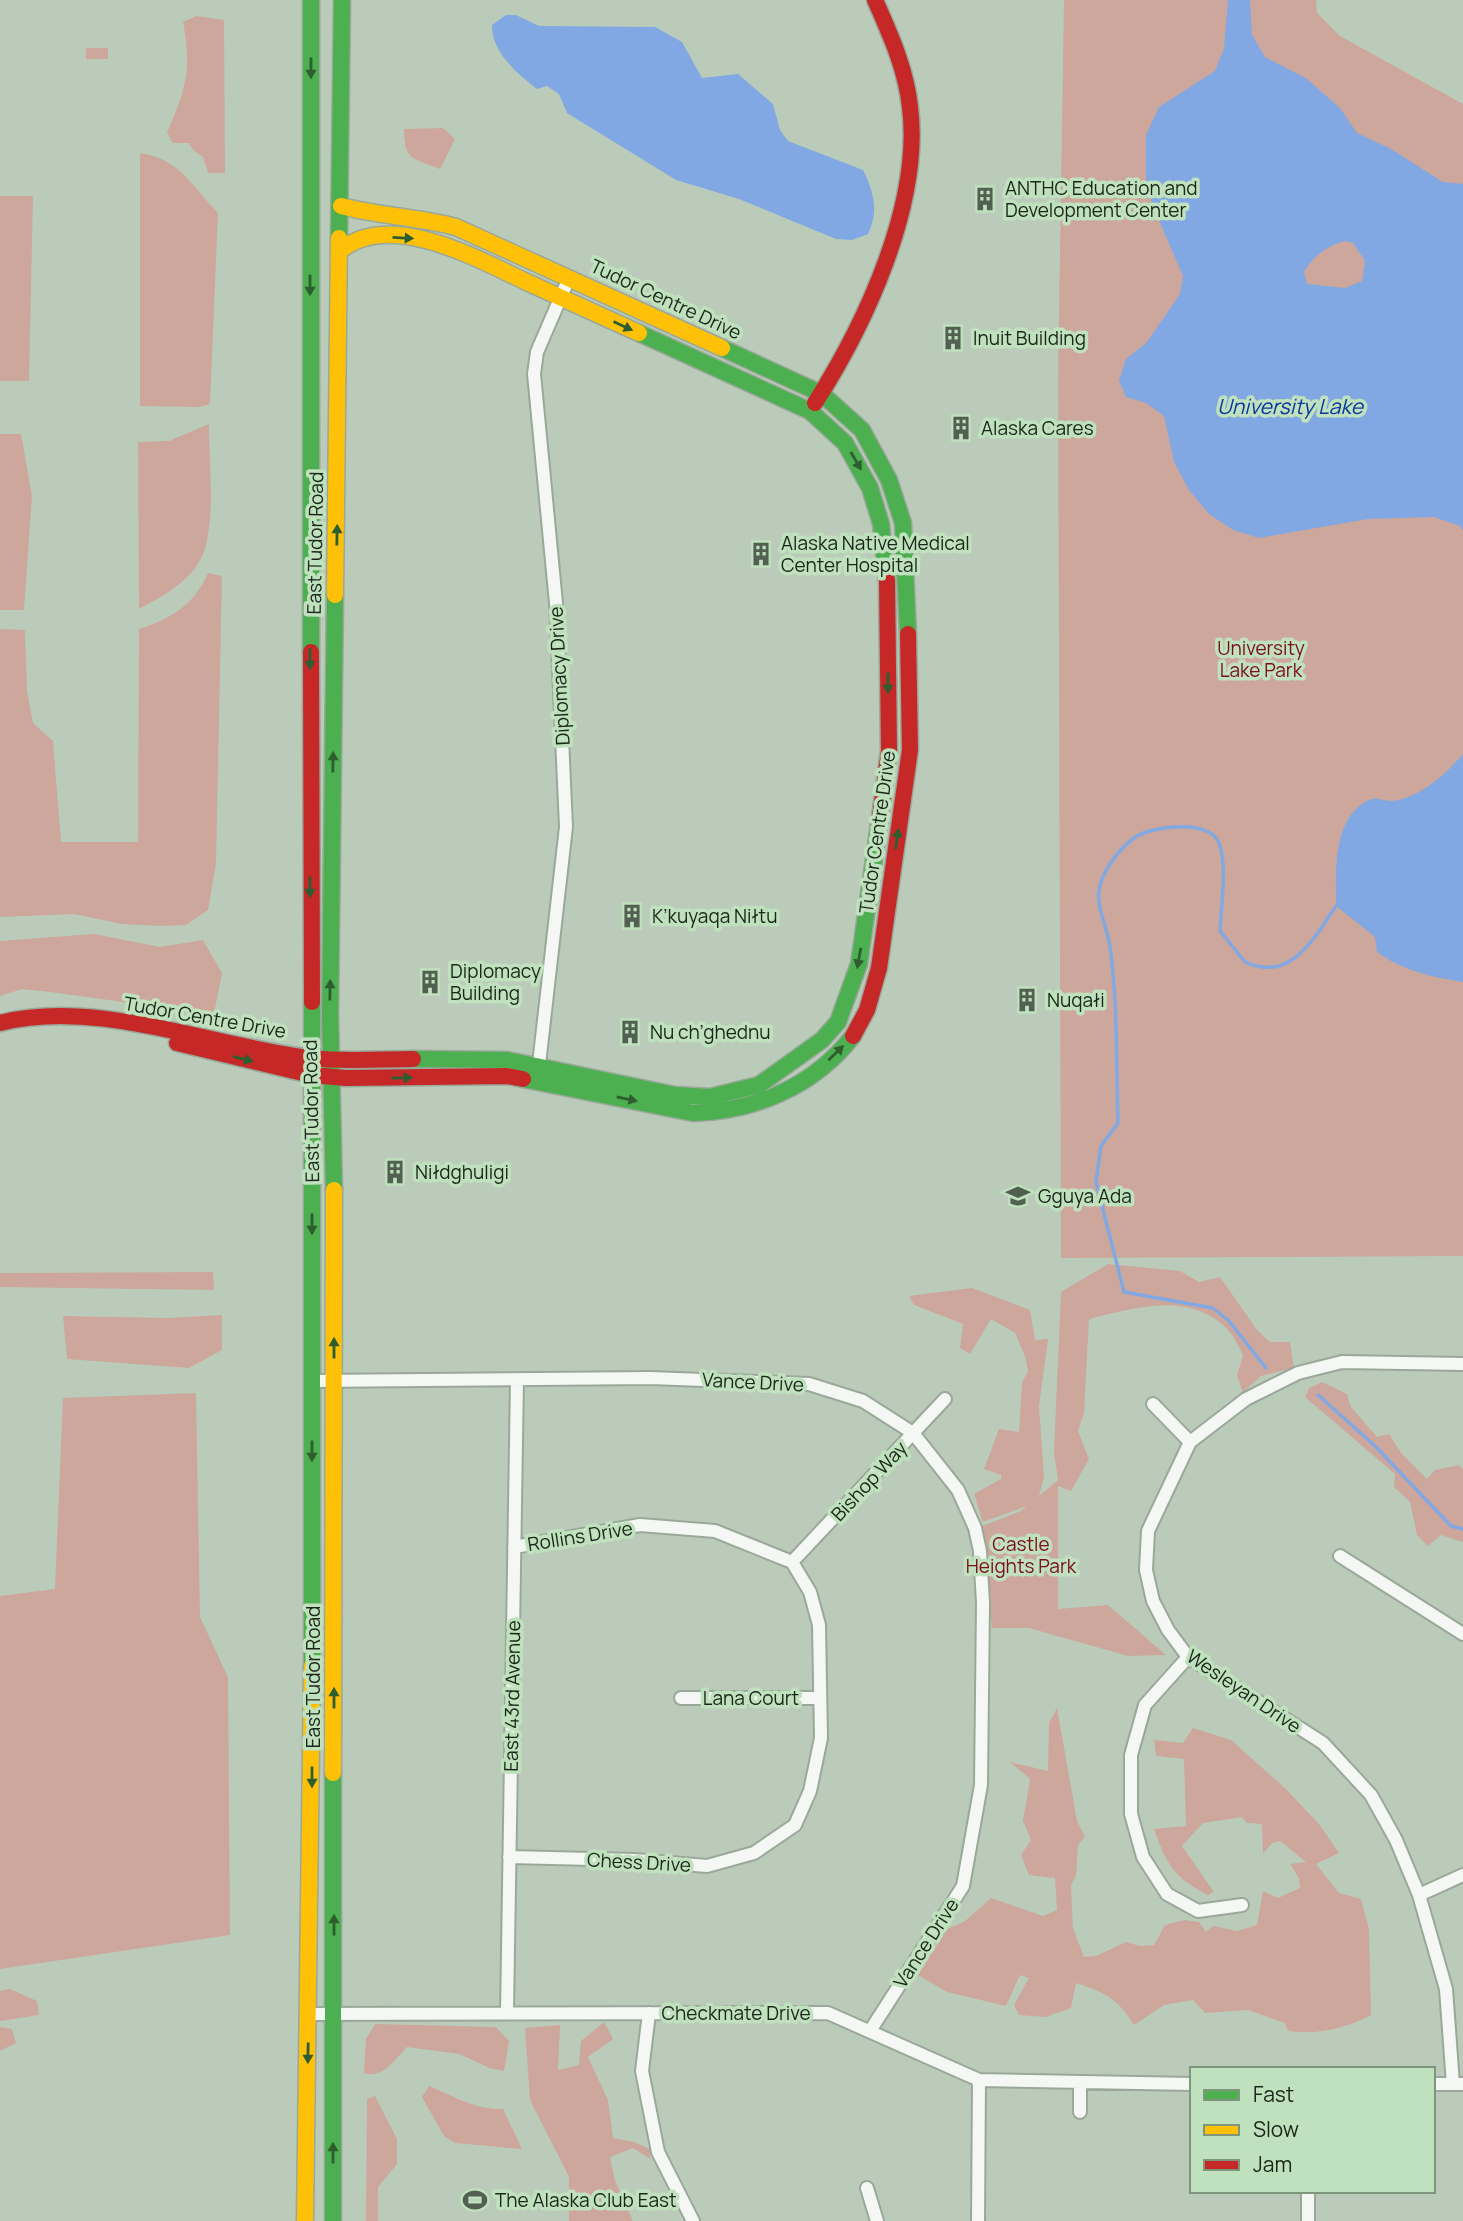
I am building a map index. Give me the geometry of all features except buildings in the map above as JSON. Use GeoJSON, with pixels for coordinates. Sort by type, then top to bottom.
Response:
{"type":"FeatureCollection","features":[{"type":"Feature","properties":{"kind":"street","name":"East Tudor Road"},"geometry":{"type":"LineString","coordinates":[[305,2221],[309,2014],[312,1381],[311,0]]}},
{"type":"Feature","properties":{"kind":"street","name":"East Tudor Road"},"geometry":{"type":"LineString","coordinates":[[334,2221],[334,1078],[330,1015],[342,0]]}},
{"type":"Feature","properties":{"kind":"street"},"geometry":{"type":"LineString","coordinates":[[810,411],[822,394],[867,308],[890,249],[910,176],[913,134],[910,96],[899,54],[875,0]]}},
{"type":"Feature","properties":{"kind":"street","name":"Tudor Centre Drive"},"geometry":{"type":"LineString","coordinates":[[107,1023],[123,1020],[312,1058],[508,1060],[539,1072],[693,1113],[732,1111],[766,1100],[800,1083],[834,1057],[855,1033],[870,1002],[879,968],[910,750],[907,571],[903,523],[877,454],[862,430],[822,394],[456,227],[421,218],[363,212],[341,206]]}},
{"type":"Feature","properties":{"kind":"street","name":"Tudor Centre Drive"},"geometry":{"type":"LineString","coordinates":[[0,1023],[41,1017],[76,1017],[311,1075],[334,1078],[507,1076],[539,1072],[675,1095],[732,1094],[759,1085],[822,1040],[838,1022],[850,995],[859,964],[889,751],[887,572],[880,524],[870,488],[845,443],[810,411],[450,247],[417,238],[360,236],[351,239],[341,250]]}},
{"type":"Feature","properties":{"kind":"street","name":"Diplomacy Drive"},"geometry":{"type":"LineString","coordinates":[[539,1072],[566,827],[555,603],[534,374],[537,352],[569,278]]}},
{"type":"Feature","properties":{"kind":"street","name":"Wesleyan Drive"},"geometry":{"type":"LineString","coordinates":[[1458,2084],[1446,1989],[1419,1895],[1396,1840],[1371,1795],[1322,1743],[1188,1657],[1168,1630],[1153,1601],[1146,1570],[1148,1531],[1189,1443],[1246,1399],[1298,1373],[1342,1362],[1463,1364]]}},
{"type":"Feature","properties":{"kind":"street","name":"Vance Drive"},"geometry":{"type":"LineString","coordinates":[[312,1381],[650,1378],[809,1384],[863,1401],[913,1433],[958,1490],[975,1528],[980,1551],[983,1603],[981,1785],[963,1886],[870,2031]]}},
{"type":"Feature","properties":{"kind":"street","name":"East 43rd Avenue"},"geometry":{"type":"LineString","coordinates":[[507,2013],[517,1379]]}},
{"type":"Feature","properties":{"kind":"street","name":"Bishop Way"},"geometry":{"type":"LineString","coordinates":[[792,1562],[945,1399]]}},
{"type":"Feature","properties":{"kind":"street"},"geometry":{"type":"LineString","coordinates":[[1153,1404],[1189,1443]]}},
{"type":"Feature","properties":{"kind":"street","name":"Rollins Drive"},"geometry":{"type":"LineString","coordinates":[[514,1547],[640,1525],[715,1531],[792,1562]]}},
{"type":"Feature","properties":{"kind":"street"},"geometry":{"type":"LineString","coordinates":[[1339,1556],[1461,1629]]}},
{"type":"Feature","properties":{"kind":"street"},"geometry":{"type":"LineString","coordinates":[[792,1562],[810,1592],[819,1625],[820,1698]]}},
{"type":"Feature","properties":{"kind":"street"},"geometry":{"type":"LineString","coordinates":[[1188,1657],[1145,1705],[1131,1755],[1131,1814],[1143,1857],[1167,1894],[1198,1911],[1242,1905]]}},
{"type":"Feature","properties":{"kind":"street","name":"Lana Court"},"geometry":{"type":"LineString","coordinates":[[681,1698],[820,1698]]}},
{"type":"Feature","properties":{"kind":"street","name":"Chess Drive"},"geometry":{"type":"LineString","coordinates":[[509,1857],[707,1866],[754,1853],[795,1825],[810,1791],[821,1738],[820,1698]]}},
{"type":"Feature","properties":{"kind":"street"},"geometry":{"type":"LineString","coordinates":[[1419,1895],[1463,1875]]}},
{"type":"Feature","properties":{"kind":"street"},"geometry":{"type":"LineString","coordinates":[[649,2013],[642,2071],[658,2152],[693,2221]]}},
{"type":"Feature","properties":{"kind":"street","name":"Checkmate Drive"},"geometry":{"type":"LineString","coordinates":[[309,2014],[828,2013],[979,2080],[1190,2084]]}},
{"type":"Feature","properties":{"kind":"street"},"geometry":{"type":"LineString","coordinates":[[978,2221],[979,2080]]}},
{"type":"Feature","properties":{"kind":"street"},"geometry":{"type":"LineString","coordinates":[[1080,2084],[1080,2112]]}},
{"type":"Feature","properties":{"kind":"street"},"geometry":{"type":"LineString","coordinates":[[1435,2084],[1458,2084]]}},
{"type":"Feature","properties":{"kind":"street"},"geometry":{"type":"LineString","coordinates":[[867,2188],[877,2221]]}},
{"type":"Feature","properties":{"kind":"street"},"geometry":{"type":"LineString","coordinates":[[1308,2193],[1308,2221]]}},
{"type":"Feature","properties":{"kind":"green space","name":"University Lake Park"},"geometry":{"type":"Polygon","coordinates":[[[1064,0],[1316,0],[1317,13],[1340,36],[1463,104],[1463,1256],[1061,1258],[1058,379],[1064,0]]]}},
{"type":"Feature","properties":{"kind":"green space"},"geometry":{"type":"Polygon","coordinates":[[[196,16],[224,20],[225,173],[208,173],[203,157],[194,151],[189,143],[173,143],[167,133],[186,79],[187,53],[183,22],[196,16]]]}},
{"type":"Feature","properties":{"kind":"green space"},"geometry":{"type":"Polygon","coordinates":[[[86,48],[108,48],[108,59],[86,59],[86,48]]]}},
{"type":"Feature","properties":{"kind":"green space"},"geometry":{"type":"Polygon","coordinates":[[[443,128],[455,139],[440,169],[417,160],[408,153],[404,129],[443,128]]]}},
{"type":"Feature","properties":{"kind":"green space"},"geometry":{"type":"Polygon","coordinates":[[[140,153],[154,156],[175,167],[218,213],[210,404],[199,407],[140,406],[140,153]]]}},
{"type":"Feature","properties":{"kind":"green space"},"geometry":{"type":"Polygon","coordinates":[[[0,196],[33,196],[29,381],[0,381],[0,196]]]}},
{"type":"Feature","properties":{"kind":"green space"},"geometry":{"type":"Polygon","coordinates":[[[209,424],[211,504],[205,549],[187,577],[139,609],[138,442],[169,441],[209,424]]]}},
{"type":"Feature","properties":{"kind":"green space"},"geometry":{"type":"Polygon","coordinates":[[[0,434],[21,434],[32,496],[24,610],[0,610],[0,434]]]}},
{"type":"Feature","properties":{"kind":"green space"},"geometry":{"type":"Polygon","coordinates":[[[208,573],[222,576],[216,863],[208,910],[186,925],[160,926],[122,924],[74,914],[0,917],[0,629],[25,630],[27,691],[33,723],[53,741],[61,842],[138,842],[139,629],[161,621],[180,609],[196,594],[208,573]]]}},
{"type":"Feature","properties":{"kind":"green space"},"geometry":{"type":"Polygon","coordinates":[[[94,934],[160,947],[203,940],[222,973],[213,1019],[160,1007],[50,992],[22,989],[0,996],[0,941],[94,934]]]}},
{"type":"Feature","properties":{"kind":"green space","name":"Castle Heights Park"},"geometry":{"type":"Polygon","coordinates":[[[1108,1264],[1180,1271],[1199,1282],[1220,1277],[1257,1330],[1270,1342],[1290,1342],[1294,1368],[1261,1376],[1243,1392],[1237,1376],[1243,1355],[1237,1343],[1229,1331],[1214,1318],[1198,1310],[1162,1305],[1124,1310],[1089,1319],[1084,1413],[1078,1431],[1089,1459],[1071,1491],[1058,1486],[1058,1609],[1108,1605],[1166,1655],[1128,1656],[1029,1628],[992,1628],[982,1526],[1021,1511],[1027,1506],[983,1522],[974,1494],[1001,1479],[1001,1475],[984,1469],[999,1429],[1019,1432],[1022,1383],[1028,1371],[1025,1356],[1015,1333],[991,1319],[970,1354],[960,1348],[963,1324],[914,1305],[909,1296],[972,1288],[1030,1310],[1035,1340],[1048,1339],[1039,1406],[1044,1477],[1039,1496],[1058,1480],[1054,1452],[1061,1292],[1108,1264]]]}},
{"type":"Feature","properties":{"kind":"green space"},"geometry":{"type":"Polygon","coordinates":[[[213,1272],[214,1290],[0,1287],[0,1273],[213,1272]]]}},
{"type":"Feature","properties":{"kind":"green space"},"geometry":{"type":"Polygon","coordinates":[[[222,1315],[222,1350],[189,1368],[67,1359],[63,1316],[167,1318],[222,1315]]]}},
{"type":"Feature","properties":{"kind":"green space"},"geometry":{"type":"Polygon","coordinates":[[[1322,1382],[1347,1394],[1351,1407],[1377,1437],[1389,1434],[1402,1454],[1427,1479],[1435,1470],[1459,1465],[1463,1469],[1463,1542],[1441,1535],[1428,1546],[1417,1535],[1410,1502],[1394,1487],[1395,1474],[1305,1397],[1309,1388],[1322,1382]]]}},
{"type":"Feature","properties":{"kind":"green space"},"geometry":{"type":"Polygon","coordinates":[[[196,1393],[200,1617],[228,1677],[230,1935],[0,1969],[0,1596],[55,1589],[63,1398],[196,1393]]]}},
{"type":"Feature","properties":{"kind":"green space"},"geometry":{"type":"Polygon","coordinates":[[[1057,1708],[1077,1821],[1085,1837],[1078,1845],[1076,1876],[1071,1885],[1073,1928],[1084,1957],[1096,1956],[1126,1942],[1140,1946],[1154,1945],[1165,1925],[1185,1920],[1199,1922],[1206,1932],[1213,1926],[1237,1931],[1257,1925],[1263,1891],[1278,1898],[1300,1888],[1299,1878],[1290,1864],[1306,1862],[1280,1841],[1272,1843],[1263,1854],[1262,1824],[1247,1823],[1242,1817],[1203,1823],[1182,1846],[1214,1892],[1208,1895],[1173,1869],[1154,1829],[1186,1826],[1184,1759],[1156,1756],[1154,1740],[1183,1743],[1193,1728],[1231,1740],[1285,1788],[1319,1824],[1339,1853],[1316,1864],[1339,1893],[1361,1899],[1369,1929],[1371,2015],[1331,2030],[1299,2032],[1288,2031],[1285,2023],[1248,2010],[1205,2013],[1193,2000],[1164,2005],[1134,2025],[1122,2008],[1110,1998],[1076,1983],[1071,2008],[1045,2017],[1019,2015],[1014,2005],[1029,1978],[1020,1975],[1006,2006],[947,1992],[918,1975],[947,1929],[964,1922],[991,1898],[1043,1916],[1057,1910],[1055,1878],[1029,1875],[1021,1855],[1031,1840],[1023,1821],[1030,1779],[1010,1762],[1048,1771],[1049,1723],[1057,1708]]]}},
{"type":"Feature","properties":{"kind":"green space"},"geometry":{"type":"Polygon","coordinates":[[[10,1989],[37,2001],[39,2015],[0,2021],[0,1991],[10,1989]]]}},
{"type":"Feature","properties":{"kind":"green space"},"geometry":{"type":"Polygon","coordinates":[[[604,2022],[613,2039],[588,2057],[608,2100],[613,2138],[634,2142],[650,2149],[650,2159],[633,2148],[610,2157],[615,2181],[633,2221],[569,2221],[569,2177],[530,2100],[525,2028],[560,2025],[558,2070],[579,2065],[581,2041],[604,2022]]]}},
{"type":"Feature","properties":{"kind":"green space"},"geometry":{"type":"Polygon","coordinates":[[[375,2024],[496,2027],[509,2041],[504,2071],[489,2068],[460,2054],[407,2047],[383,2071],[364,2073],[366,2039],[375,2024]]]}},
{"type":"Feature","properties":{"kind":"green space"},"geometry":{"type":"Polygon","coordinates":[[[0,2027],[12,2029],[16,2043],[0,2051],[0,2027]]]}},
{"type":"Feature","properties":{"kind":"green space"},"geometry":{"type":"Polygon","coordinates":[[[429,2086],[474,2105],[503,2109],[522,2149],[455,2143],[444,2136],[422,2097],[429,2086]]]}},
{"type":"Feature","properties":{"kind":"green space"},"geometry":{"type":"Polygon","coordinates":[[[375,2096],[397,2139],[397,2164],[378,2187],[378,2221],[366,2221],[367,2099],[375,2096]]]}},
{"type":"Feature","properties":{"kind":"water","name":"University Lake"},"geometry":{"type":"Polygon","coordinates":[[[1228,0],[1250,0],[1252,35],[1265,57],[1307,79],[1340,108],[1357,133],[1391,149],[1443,182],[1463,184],[1463,530],[1460,526],[1434,517],[1368,519],[1259,538],[1233,530],[1209,514],[1189,490],[1174,462],[1164,416],[1146,403],[1126,397],[1119,381],[1126,359],[1147,342],[1180,294],[1183,276],[1153,207],[1146,182],[1146,135],[1159,107],[1215,71],[1224,48],[1228,0]],[[1338,243],[1316,256],[1304,272],[1307,284],[1345,288],[1362,281],[1365,261],[1353,243],[1338,243]]]}},
{"type":"Feature","properties":{"kind":"water"},"geometry":{"type":"Polygon","coordinates":[[[506,15],[516,15],[539,26],[655,27],[682,42],[702,78],[738,74],[773,104],[780,130],[788,141],[863,170],[874,202],[868,234],[852,240],[836,239],[739,199],[676,180],[567,113],[559,94],[547,86],[537,89],[521,76],[501,53],[493,35],[492,25],[506,15]]]}},
{"type":"Feature","properties":{"kind":"water"},"geometry":{"type":"Polygon","coordinates":[[[1463,754],[1463,982],[1418,972],[1377,952],[1375,937],[1336,906],[1336,892],[1339,845],[1349,818],[1358,807],[1371,799],[1392,801],[1413,795],[1440,777],[1463,754]]]}},
{"type":"Feature","properties":{"kind":"waterway"},"geometry":{"type":"LineString","coordinates":[[1266,1368],[1229,1321],[1213,1308],[1124,1292],[1096,1182],[1101,1146],[1118,1123],[1114,990],[1110,947],[1099,903],[1099,890],[1112,861],[1134,838],[1153,830],[1191,827],[1212,834],[1218,841],[1223,860],[1220,931],[1245,962],[1261,967],[1276,967],[1288,962],[1310,943],[1336,906]]}},
{"type":"Feature","properties":{"kind":"waterway"},"geometry":{"type":"LineString","coordinates":[[1318,1395],[1374,1445],[1451,1526],[1463,1529]]}},
{"type":"Feature","properties":{"kind":"traffic: fast"},"geometry":{"type":"LineString","coordinates":[[311,0],[311,652]]}},
{"type":"Feature","properties":{"kind":"traffic: fast"},"geometry":{"type":"LineString","coordinates":[[339,238],[342,0]]}},
{"type":"Feature","properties":{"kind":"traffic: fast"},"geometry":{"type":"LineString","coordinates":[[639,333],[810,411],[845,443],[870,488],[881,524],[887,580]]}},
{"type":"Feature","properties":{"kind":"traffic: fast"},"geometry":{"type":"LineString","coordinates":[[722,348],[822,394],[862,430],[889,480],[903,523],[908,634]]}},
{"type":"Feature","properties":{"kind":"traffic: fast"},"geometry":{"type":"LineString","coordinates":[[334,1190],[330,1015],[335,595]]}},
{"type":"Feature","properties":{"kind":"traffic: fast"},"geometry":{"type":"LineString","coordinates":[[413,1059],[507,1060],[675,1095],[710,1097],[759,1085],[822,1040],[838,1022],[859,964],[879,824]]}},
{"type":"Feature","properties":{"kind":"traffic: fast"},"geometry":{"type":"LineString","coordinates":[[312,1002],[312,1666]]}},
{"type":"Feature","properties":{"kind":"traffic: fast"},"geometry":{"type":"LineString","coordinates":[[523,1079],[693,1113],[716,1111],[761,1101],[802,1082],[838,1054],[853,1036]]}},
{"type":"Feature","properties":{"kind":"traffic: fast"},"geometry":{"type":"LineString","coordinates":[[333,1773],[333,2221]]}},
{"type":"Feature","properties":{"kind":"traffic: slow"},"geometry":{"type":"LineString","coordinates":[[341,206],[456,227],[722,348]]}},
{"type":"Feature","properties":{"kind":"traffic: slow"},"geometry":{"type":"LineString","coordinates":[[341,250],[362,239],[385,235],[436,243],[487,263],[639,333]]}},
{"type":"Feature","properties":{"kind":"traffic: slow"},"geometry":{"type":"LineString","coordinates":[[335,595],[339,238]]}},
{"type":"Feature","properties":{"kind":"traffic: slow"},"geometry":{"type":"LineString","coordinates":[[333,1773],[334,1190]]}},
{"type":"Feature","properties":{"kind":"traffic: slow"},"geometry":{"type":"LineString","coordinates":[[305,2221],[312,1666]]}},
{"type":"Feature","properties":{"kind":"traffic: jam"},"geometry":{"type":"LineString","coordinates":[[815,403],[871,300],[899,222],[907,182],[911,144],[908,93],[897,52],[875,0]]}},
{"type":"Feature","properties":{"kind":"traffic: jam"},"geometry":{"type":"LineString","coordinates":[[879,824],[889,751],[887,580]]}},
{"type":"Feature","properties":{"kind":"traffic: jam"},"geometry":{"type":"LineString","coordinates":[[853,1036],[867,1010],[879,968],[910,750],[908,634]]}},
{"type":"Feature","properties":{"kind":"traffic: jam"},"geometry":{"type":"LineString","coordinates":[[311,652],[312,1002]]}},
{"type":"Feature","properties":{"kind":"traffic: jam"},"geometry":{"type":"LineString","coordinates":[[0,1023],[37,1017],[76,1016],[156,1027],[311,1058],[413,1059]]}},
{"type":"Feature","properties":{"kind":"traffic: jam"},"geometry":{"type":"LineString","coordinates":[[177,1043],[311,1075],[346,1078],[507,1076],[523,1079]]}},
{"type":"Feature","properties":{"kind":"place","name":"ANTHC Education and Development Center"},"geometry":{"type":"Point","coordinates":[985,199]}},
{"type":"Feature","properties":{"kind":"place","name":"Inuit Building"},"geometry":{"type":"Point","coordinates":[953,338]}},
{"type":"Feature","properties":{"kind":"place","name":"Alaska Cares"},"geometry":{"type":"Point","coordinates":[961,428]}},
{"type":"Feature","properties":{"kind":"place","name":"Alaska Native Medical Center Hospital"},"geometry":{"type":"Point","coordinates":[761,554]}},
{"type":"Feature","properties":{"kind":"place","name":"K’kuyaqa Niłtu"},"geometry":{"type":"Point","coordinates":[632,916]}},
{"type":"Feature","properties":{"kind":"place","name":"Diplomacy Building"},"geometry":{"type":"Point","coordinates":[430,982]}},
{"type":"Feature","properties":{"kind":"place","name":"Nuqałi"},"geometry":{"type":"Point","coordinates":[1027,1000]}},
{"type":"Feature","properties":{"kind":"place","name":"Nu ch’ghednu"},"geometry":{"type":"Point","coordinates":[630,1032]}},
{"type":"Feature","properties":{"kind":"place","name":"Niłdghuligi"},"geometry":{"type":"Point","coordinates":[395,1172]}},
{"type":"Feature","properties":{"kind":"place","name":"Gguya Ada"},"geometry":{"type":"Point","coordinates":[1018,1196]}},
{"type":"Feature","properties":{"kind":"place","name":"The Alaska Club East"},"geometry":{"type":"Point","coordinates":[475,2200]}}]}
